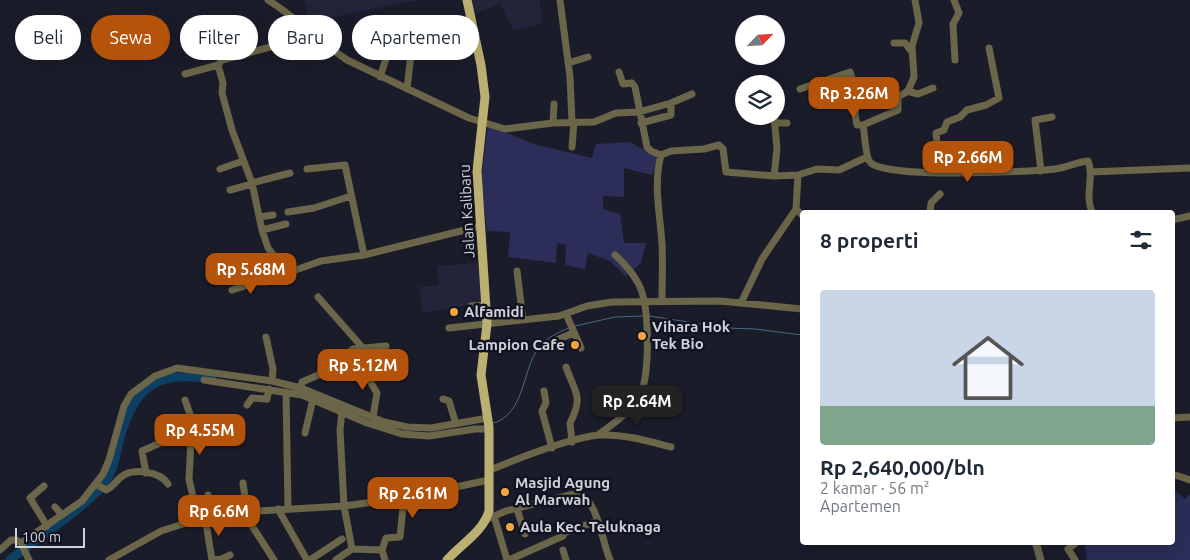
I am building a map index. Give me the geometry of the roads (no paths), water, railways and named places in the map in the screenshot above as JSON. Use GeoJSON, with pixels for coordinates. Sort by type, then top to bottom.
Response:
{"type":"FeatureCollection","features":[{"type":"Feature","properties":{"kind":"main road","name":"Jalan Kalibaru"},"geometry":{"type":"LineString","coordinates":[[467,0],[482,65],[485,97],[477,171],[487,324],[481,375],[488,424],[490,517]]}},
{"type":"Feature","properties":{"kind":"main road"},"geometry":{"type":"LineString","coordinates":[[447,560],[490,517]]}},
{"type":"Feature","properties":{"kind":"street"},"geometry":{"type":"LineString","coordinates":[[268,0],[290,15]]}},
{"type":"Feature","properties":{"kind":"street"},"geometry":{"type":"LineString","coordinates":[[560,0],[573,122],[572,147]]}},
{"type":"Feature","properties":{"kind":"street"},"geometry":{"type":"LineString","coordinates":[[800,88],[850,72],[856,93],[855,119],[857,125],[863,125],[898,110],[898,97],[907,92],[914,77],[911,51],[919,27],[915,0]]}},
{"type":"Feature","properties":{"kind":"street"},"geometry":{"type":"LineString","coordinates":[[954,0],[959,13],[953,24],[955,60]]}},
{"type":"Feature","properties":{"kind":"street"},"geometry":{"type":"LineString","coordinates":[[894,43],[905,43],[911,51]]}},
{"type":"Feature","properties":{"kind":"street"},"geometry":{"type":"LineString","coordinates":[[380,77],[391,46],[409,51],[411,54],[407,89]]}},
{"type":"Feature","properties":{"kind":"street"},"geometry":{"type":"LineString","coordinates":[[185,74],[218,65],[222,60],[268,48]]}},
{"type":"Feature","properties":{"kind":"street"},"geometry":{"type":"LineString","coordinates":[[940,172],[936,133],[944,130],[947,122],[960,118],[967,110],[986,105],[999,98],[989,48]]}},
{"type":"Feature","properties":{"kind":"street"},"geometry":{"type":"LineString","coordinates":[[342,57],[380,77],[483,123],[511,130],[553,123],[594,122],[616,113],[639,112],[671,103],[692,94]]}},
{"type":"Feature","properties":{"kind":"street"},"geometry":{"type":"LineString","coordinates":[[568,63],[588,57]]}},
{"type":"Feature","properties":{"kind":"street"},"geometry":{"type":"LineString","coordinates":[[218,65],[223,83],[222,93],[252,184],[262,230],[272,254],[289,273],[321,261],[364,255],[481,226]]}},
{"type":"Feature","properties":{"kind":"street"},"geometry":{"type":"LineString","coordinates":[[619,72],[623,84],[631,83],[634,85],[641,123],[649,149],[661,155],[671,151],[704,149],[719,145],[723,149],[726,172],[774,176],[798,175],[817,168],[840,170],[867,157]]}},
{"type":"Feature","properties":{"kind":"street"},"geometry":{"type":"LineString","coordinates":[[907,92],[918,94],[933,88]]}},
{"type":"Feature","properties":{"kind":"street"},"geometry":{"type":"LineString","coordinates":[[641,123],[671,115],[671,103]]}},
{"type":"Feature","properties":{"kind":"street"},"geometry":{"type":"LineString","coordinates":[[553,123],[554,104]]}},
{"type":"Feature","properties":{"kind":"street"},"geometry":{"type":"LineString","coordinates":[[1041,170],[1031,120],[1052,116]]}},
{"type":"Feature","properties":{"kind":"street"},"geometry":{"type":"LineString","coordinates":[[774,176],[777,149],[775,125]]}},
{"type":"Feature","properties":{"kind":"street"},"geometry":{"type":"LineString","coordinates":[[863,125],[867,157],[872,164],[880,168],[906,172],[1041,170],[1060,168],[1080,162],[1090,168],[1190,168]]}},
{"type":"Feature","properties":{"kind":"street"},"geometry":{"type":"LineString","coordinates":[[661,155],[657,171],[657,188],[662,243],[662,302]]}},
{"type":"Feature","properties":{"kind":"street"},"geometry":{"type":"LineString","coordinates":[[220,169],[243,161]]}},
{"type":"Feature","properties":{"kind":"street"},"geometry":{"type":"LineString","coordinates":[[307,169],[343,164],[348,172],[351,196],[364,255]]}},
{"type":"Feature","properties":{"kind":"street"},"geometry":{"type":"LineString","coordinates":[[1090,168],[1088,197],[1091,210]]}},
{"type":"Feature","properties":{"kind":"street"},"geometry":{"type":"LineString","coordinates":[[230,190],[290,173]]}},
{"type":"Feature","properties":{"kind":"street"},"geometry":{"type":"LineString","coordinates":[[741,303],[762,259],[796,208],[798,175]]}},
{"type":"Feature","properties":{"kind":"street"},"geometry":{"type":"LineString","coordinates":[[930,210],[931,203],[940,194]]}},
{"type":"Feature","properties":{"kind":"street"},"geometry":{"type":"LineString","coordinates":[[288,212],[314,208],[351,196]]}},
{"type":"Feature","properties":{"kind":"street"},"geometry":{"type":"LineString","coordinates":[[796,208],[800,213]]}},
{"type":"Feature","properties":{"kind":"street"},"geometry":{"type":"LineString","coordinates":[[260,217],[273,214]]}},
{"type":"Feature","properties":{"kind":"street"},"geometry":{"type":"LineString","coordinates":[[1175,219],[1190,216]]}},
{"type":"Feature","properties":{"kind":"street"},"geometry":{"type":"LineString","coordinates":[[262,230],[286,224]]}},
{"type":"Feature","properties":{"kind":"street"},"geometry":{"type":"LineString","coordinates":[[257,282],[257,261],[272,254]]}},
{"type":"Feature","properties":{"kind":"street"},"geometry":{"type":"LineString","coordinates":[[598,435],[624,414],[641,394],[645,381],[648,340],[645,304],[640,286],[615,255]]}},
{"type":"Feature","properties":{"kind":"street"},"geometry":{"type":"LineString","coordinates":[[517,271],[523,320]]}},
{"type":"Feature","properties":{"kind":"street"},"geometry":{"type":"LineString","coordinates":[[232,290],[257,282],[267,282]]}},
{"type":"Feature","properties":{"kind":"street"},"geometry":{"type":"LineString","coordinates":[[318,296],[362,347]]}},
{"type":"Feature","properties":{"kind":"street"},"geometry":{"type":"LineString","coordinates":[[449,328],[523,320],[567,318],[599,303],[645,304],[720,301],[800,309]]}},
{"type":"Feature","properties":{"kind":"street"},"geometry":{"type":"LineString","coordinates":[[471,306],[486,305]]}},
{"type":"Feature","properties":{"kind":"street"},"geometry":{"type":"LineString","coordinates":[[567,318],[581,348]]}},
{"type":"Feature","properties":{"kind":"street"},"geometry":{"type":"LineString","coordinates":[[550,343],[572,332]]}},
{"type":"Feature","properties":{"kind":"street"},"geometry":{"type":"LineString","coordinates":[[266,337],[273,370],[272,381]]}},
{"type":"Feature","properties":{"kind":"street"},"geometry":{"type":"LineString","coordinates":[[301,388],[304,380],[323,373],[347,352],[362,347],[386,346]]}},
{"type":"Feature","properties":{"kind":"street"},"geometry":{"type":"LineString","coordinates":[[360,364],[377,393],[373,417]]}},
{"type":"Feature","properties":{"kind":"street"},"geometry":{"type":"LineString","coordinates":[[566,367],[577,393],[576,413],[570,423],[572,442]]}},
{"type":"Feature","properties":{"kind":"street"},"geometry":{"type":"LineString","coordinates":[[21,544],[100,486],[124,406],[131,394],[155,376],[177,368],[272,381],[301,388],[373,417],[407,427],[432,428],[456,424],[488,424]]}},
{"type":"Feature","properties":{"kind":"street"},"geometry":{"type":"LineString","coordinates":[[204,380],[269,389],[313,399],[366,423],[406,435],[429,436],[475,429],[488,424]]}},
{"type":"Feature","properties":{"kind":"street"},"geometry":{"type":"LineString","coordinates":[[247,405],[252,398],[267,399],[269,389]]}},
{"type":"Feature","properties":{"kind":"street"},"geometry":{"type":"LineString","coordinates":[[544,391],[546,403],[542,411],[552,448]]}},
{"type":"Feature","properties":{"kind":"street"},"geometry":{"type":"LineString","coordinates":[[286,392],[288,509]]}},
{"type":"Feature","properties":{"kind":"street"},"geometry":{"type":"LineString","coordinates":[[304,432],[313,399]]}},
{"type":"Feature","properties":{"kind":"street"},"geometry":{"type":"LineString","coordinates":[[442,399],[448,399],[456,424]]}},
{"type":"Feature","properties":{"kind":"street"},"geometry":{"type":"LineString","coordinates":[[185,400],[191,414],[189,479],[205,518],[212,560],[220,560],[230,555]]}},
{"type":"Feature","properties":{"kind":"street"},"geometry":{"type":"LineString","coordinates":[[342,411],[340,430],[344,506],[351,534],[352,548]]}},
{"type":"Feature","properties":{"kind":"street"},"geometry":{"type":"LineString","coordinates":[[1175,418],[1190,417]]}},
{"type":"Feature","properties":{"kind":"street"},"geometry":{"type":"LineString","coordinates":[[146,473],[142,451],[160,443],[191,435]]}},
{"type":"Feature","properties":{"kind":"street"},"geometry":{"type":"LineString","coordinates":[[490,470],[552,448],[598,435],[638,438],[671,448]]}},
{"type":"Feature","properties":{"kind":"street"},"geometry":{"type":"LineString","coordinates":[[100,486],[110,488],[125,475],[146,473],[157,474],[168,484]]}},
{"type":"Feature","properties":{"kind":"street"},"geometry":{"type":"LineString","coordinates":[[1175,475],[1190,480]]}},
{"type":"Feature","properties":{"kind":"street"},"geometry":{"type":"LineString","coordinates":[[109,560],[161,531],[205,518],[245,512],[344,506],[404,498],[489,480]]}},
{"type":"Feature","properties":{"kind":"street"},"geometry":{"type":"LineString","coordinates":[[243,482],[245,512],[274,560]]}},
{"type":"Feature","properties":{"kind":"street"},"geometry":{"type":"LineString","coordinates":[[44,486],[30,498],[47,526]]}},
{"type":"Feature","properties":{"kind":"street"},"geometry":{"type":"LineString","coordinates":[[597,520],[564,533],[563,536],[508,560],[490,517],[578,493],[587,498],[597,520],[610,560]]}},
{"type":"Feature","properties":{"kind":"street"},"geometry":{"type":"LineString","coordinates":[[205,518],[208,495]]}},
{"type":"Feature","properties":{"kind":"street"},"geometry":{"type":"LineString","coordinates":[[385,560],[382,550],[386,538],[400,537],[404,498]]}},
{"type":"Feature","properties":{"kind":"street"},"geometry":{"type":"LineString","coordinates":[[55,507],[62,515]]}},
{"type":"Feature","properties":{"kind":"street"},"geometry":{"type":"LineString","coordinates":[[278,509],[309,560],[342,539]]}},
{"type":"Feature","properties":{"kind":"street"},"geometry":{"type":"LineString","coordinates":[[517,509],[525,534]]}},
{"type":"Feature","properties":{"kind":"street"},"geometry":{"type":"LineString","coordinates":[[0,550],[13,540],[21,544],[27,556]]}},
{"type":"Feature","properties":{"kind":"street"},"geometry":{"type":"LineString","coordinates":[[1037,545],[1041,560]]}},
{"type":"Feature","properties":{"kind":"street"},"geometry":{"type":"LineString","coordinates":[[1073,545],[1068,549],[1075,560]]}},
{"type":"Feature","properties":{"kind":"street"},"geometry":{"type":"LineString","coordinates":[[336,560],[352,548],[382,550]]}},
{"type":"Feature","properties":{"kind":"street"},"geometry":{"type":"LineString","coordinates":[[563,550],[566,560]]}},
{"type":"Feature","properties":{"kind":"waterway"},"geometry":{"type":"LineString","coordinates":[[575,326],[615,317],[643,316]]}},
{"type":"Feature","properties":{"kind":"waterway"},"geometry":{"type":"LineString","coordinates":[[649,316],[728,328],[755,329],[800,335]]}},
{"type":"Feature","properties":{"kind":"waterway"},"geometry":{"type":"LineString","coordinates":[[491,424],[511,412],[517,402],[533,357],[539,347],[549,338],[569,328]]}},
{"type":"Feature","properties":{"kind":"waterway"},"geometry":{"type":"LineString","coordinates":[[10,560],[88,500],[102,486],[112,469],[125,422],[132,407],[140,395],[150,386],[162,380],[176,377],[212,379]]}},
{"type":"Feature","properties":{"kind":"waterway"},"geometry":{"type":"LineString","coordinates":[[1033,545],[1037,560]]}},
{"type":"Feature","properties":{"kind":"place","name":"Alfamidi"},"geometry":{"type":"Point","coordinates":[454,312]}},
{"type":"Feature","properties":{"kind":"place","name":"Vihara Hok Tek Bio"},"geometry":{"type":"Point","coordinates":[642,336]}},
{"type":"Feature","properties":{"kind":"place","name":"Lampion Cafe"},"geometry":{"type":"Point","coordinates":[575,345]}},
{"type":"Feature","properties":{"kind":"place","name":"Masjid Agung Al Marwah"},"geometry":{"type":"Point","coordinates":[505,492]}},
{"type":"Feature","properties":{"kind":"place","name":"Aula Kec. Teluknaga"},"geometry":{"type":"Point","coordinates":[510,527]}}]}
